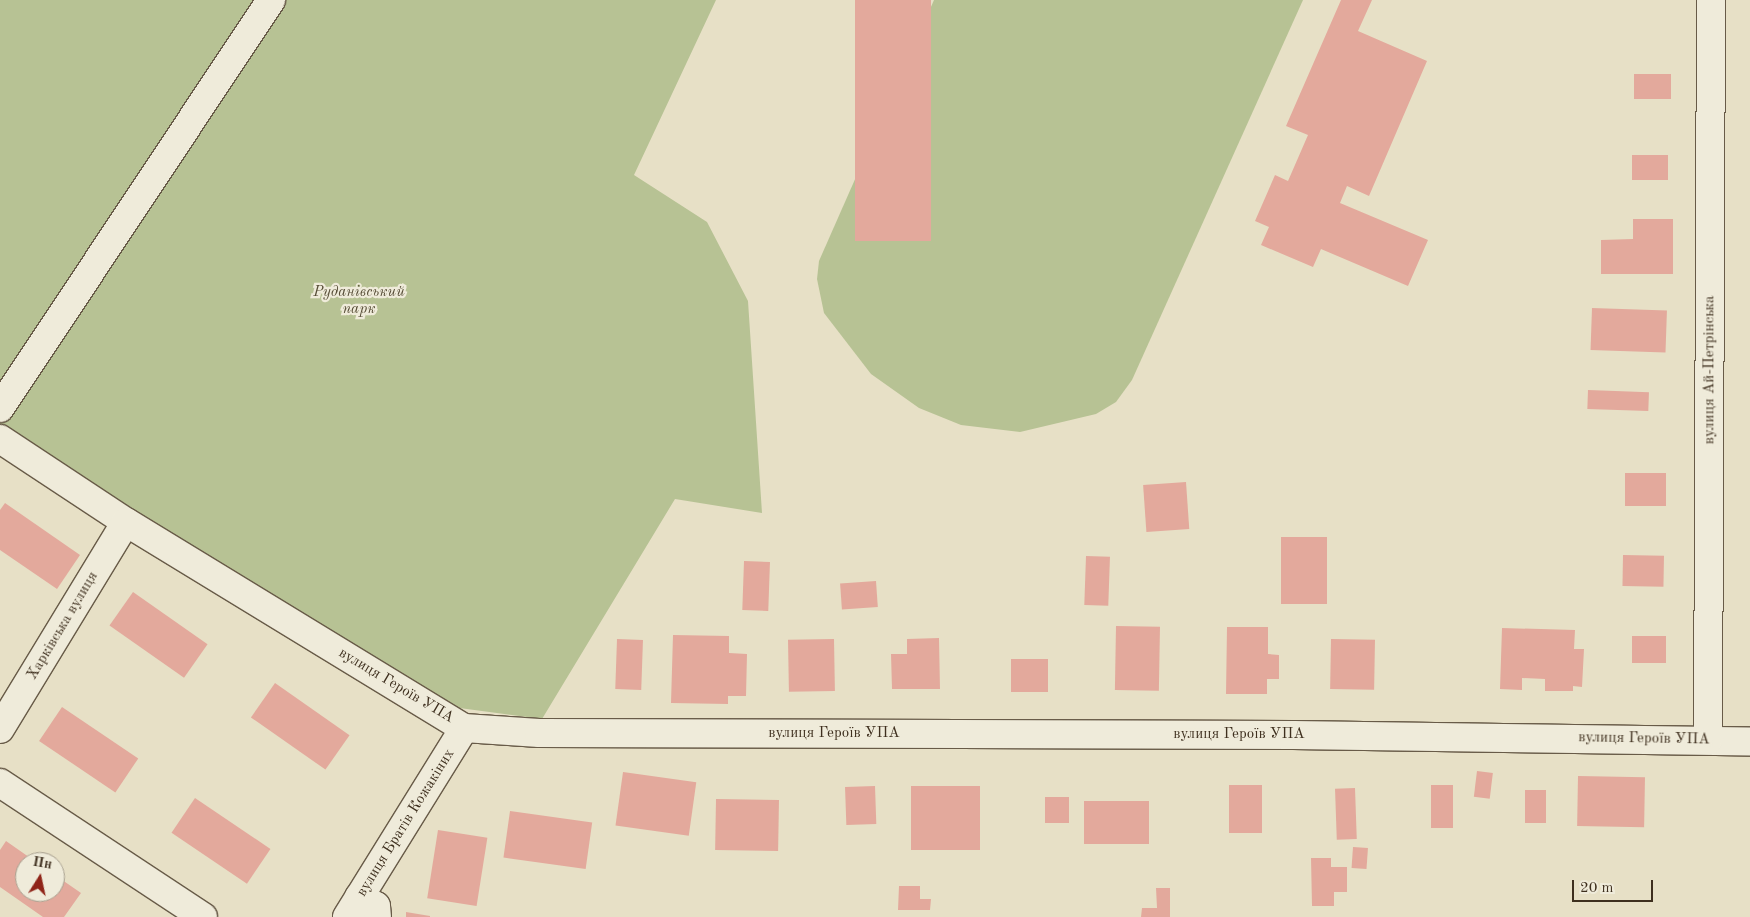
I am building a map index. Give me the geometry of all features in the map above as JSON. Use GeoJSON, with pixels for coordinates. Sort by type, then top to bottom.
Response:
{"type":"FeatureCollection","features":[{"type":"Feature","properties":{"kind":"street"},"geometry":{"type":"LineString","coordinates":[[0,408],[271,0]]}},
{"type":"Feature","properties":{"kind":"street","name":"вулиця Ай-Петрінська"},"geometry":{"type":"LineString","coordinates":[[1708,740],[1711,0]]}},
{"type":"Feature","properties":{"kind":"street","name":"вулиця Героїв УПА"},"geometry":{"type":"LineString","coordinates":[[0,439],[126,522],[464,728],[539,734],[1750,741]]}},
{"type":"Feature","properties":{"kind":"street","name":"Харківська вулиця"},"geometry":{"type":"LineString","coordinates":[[0,729],[126,522]]}},
{"type":"Feature","properties":{"kind":"street","name":"вулиця Братів Кожакіних"},"geometry":{"type":"LineString","coordinates":[[353,907],[464,728]]}},
{"type":"Feature","properties":{"kind":"street"},"geometry":{"type":"LineString","coordinates":[[0,783],[203,917]]}},
{"type":"Feature","properties":{"kind":"street"},"geometry":{"type":"LineString","coordinates":[[353,907],[376,906],[377,917]]}},
{"type":"Feature","properties":{"kind":"green space","name":"Руданівський парк"},"geometry":{"type":"Polygon","coordinates":[[[0,0],[716,0],[634,175],[707,222],[748,301],[762,513],[675,499],[542,719],[422,703],[0,425],[0,0]]]}},
{"type":"Feature","properties":{"kind":"green space"},"geometry":{"type":"Polygon","coordinates":[[[934,0],[1303,0],[1132,380],[1116,402],[1096,414],[1020,432],[961,425],[919,408],[871,374],[824,313],[817,279],[819,261],[934,0]]]}},
{"type":"Feature","properties":{"kind":"building"},"geometry":{"type":"Polygon","coordinates":[[[855,0],[931,0],[931,241],[855,241],[855,0]]]}},
{"type":"Feature","properties":{"kind":"building"},"geometry":{"type":"Polygon","coordinates":[[[1341,0],[1372,0],[1358,31],[1427,61],[1369,196],[1347,186],[1340,203],[1428,240],[1408,286],[1321,249],[1313,267],[1261,245],[1269,227],[1255,221],[1275,175],[1288,181],[1308,135],[1286,126],[1341,0]]]}},
{"type":"Feature","properties":{"kind":"building"},"geometry":{"type":"Polygon","coordinates":[[[1634,74],[1671,74],[1671,99],[1634,99],[1634,74]]]}},
{"type":"Feature","properties":{"kind":"building"},"geometry":{"type":"Polygon","coordinates":[[[1632,155],[1668,155],[1668,180],[1632,180],[1632,155]]]}},
{"type":"Feature","properties":{"kind":"building"},"geometry":{"type":"Polygon","coordinates":[[[1633,219],[1673,219],[1673,274],[1601,274],[1601,240],[1633,239],[1633,219]]]}},
{"type":"Feature","properties":{"kind":"building"},"geometry":{"type":"Polygon","coordinates":[[[1592,308],[1667,311],[1665,353],[1591,350],[1592,308]]]}},
{"type":"Feature","properties":{"kind":"building"},"geometry":{"type":"Polygon","coordinates":[[[1588,390],[1649,392],[1648,411],[1587,409],[1588,390]]]}},
{"type":"Feature","properties":{"kind":"building"},"geometry":{"type":"Polygon","coordinates":[[[1625,473],[1666,473],[1666,506],[1625,506],[1625,473]]]}},
{"type":"Feature","properties":{"kind":"building"},"geometry":{"type":"Polygon","coordinates":[[[1186,482],[1189,529],[1146,532],[1143,485],[1186,482]]]}},
{"type":"Feature","properties":{"kind":"building"},"geometry":{"type":"Polygon","coordinates":[[[5,503],[80,555],[57,589],[0,550],[0,510],[5,503]]]}},
{"type":"Feature","properties":{"kind":"building"},"geometry":{"type":"Polygon","coordinates":[[[1281,537],[1327,537],[1327,604],[1281,604],[1281,537]]]}},
{"type":"Feature","properties":{"kind":"building"},"geometry":{"type":"Polygon","coordinates":[[[1623,555],[1664,556],[1663,587],[1622,586],[1623,555]]]}},
{"type":"Feature","properties":{"kind":"building"},"geometry":{"type":"Polygon","coordinates":[[[1086,556],[1110,557],[1108,606],[1084,605],[1086,556]]]}},
{"type":"Feature","properties":{"kind":"building"},"geometry":{"type":"Polygon","coordinates":[[[744,561],[770,562],[768,611],[742,610],[744,561]]]}},
{"type":"Feature","properties":{"kind":"building"},"geometry":{"type":"Polygon","coordinates":[[[876,581],[878,607],[842,609],[840,584],[876,581]]]}},
{"type":"Feature","properties":{"kind":"building"},"geometry":{"type":"Polygon","coordinates":[[[133,592],[208,644],[184,678],[109,626],[133,592]]]}},
{"type":"Feature","properties":{"kind":"building"},"geometry":{"type":"Polygon","coordinates":[[[1116,626],[1160,627],[1159,691],[1115,690],[1116,626]]]}},
{"type":"Feature","properties":{"kind":"building"},"geometry":{"type":"Polygon","coordinates":[[[1227,627],[1268,627],[1268,654],[1279,655],[1279,679],[1267,679],[1267,694],[1226,694],[1227,627]]]}},
{"type":"Feature","properties":{"kind":"building"},"geometry":{"type":"Polygon","coordinates":[[[1502,628],[1575,630],[1574,649],[1584,649],[1582,687],[1573,686],[1573,691],[1545,691],[1545,679],[1522,678],[1522,690],[1500,689],[1502,628]]]}},
{"type":"Feature","properties":{"kind":"building"},"geometry":{"type":"Polygon","coordinates":[[[673,635],[729,636],[729,653],[747,654],[746,696],[728,696],[728,704],[671,703],[673,635]]]}},
{"type":"Feature","properties":{"kind":"building"},"geometry":{"type":"Polygon","coordinates":[[[1632,636],[1666,636],[1666,663],[1632,663],[1632,636]]]}},
{"type":"Feature","properties":{"kind":"building"},"geometry":{"type":"Polygon","coordinates":[[[939,638],[940,689],[892,689],[891,654],[907,654],[907,639],[939,638]]]}},
{"type":"Feature","properties":{"kind":"building"},"geometry":{"type":"Polygon","coordinates":[[[617,639],[643,640],[641,690],[615,689],[617,639]]]}},
{"type":"Feature","properties":{"kind":"building"},"geometry":{"type":"Polygon","coordinates":[[[834,639],[835,691],[789,692],[788,640],[834,639]]]}},
{"type":"Feature","properties":{"kind":"building"},"geometry":{"type":"Polygon","coordinates":[[[1331,639],[1375,640],[1374,690],[1330,689],[1331,639]]]}},
{"type":"Feature","properties":{"kind":"building"},"geometry":{"type":"Polygon","coordinates":[[[1011,659],[1048,659],[1048,692],[1011,692],[1011,659]]]}},
{"type":"Feature","properties":{"kind":"building"},"geometry":{"type":"Polygon","coordinates":[[[275,683],[350,735],[325,770],[251,717],[275,683]]]}},
{"type":"Feature","properties":{"kind":"building"},"geometry":{"type":"Polygon","coordinates":[[[62,707],[138,758],[115,792],[39,741],[62,707]]]}},
{"type":"Feature","properties":{"kind":"building"},"geometry":{"type":"Polygon","coordinates":[[[1477,771],[1493,773],[1490,799],[1474,797],[1477,771]]]}},
{"type":"Feature","properties":{"kind":"building"},"geometry":{"type":"Polygon","coordinates":[[[623,772],[696,782],[689,836],[615,825],[623,772]]]}},
{"type":"Feature","properties":{"kind":"building"},"geometry":{"type":"Polygon","coordinates":[[[1578,776],[1645,777],[1644,827],[1577,826],[1578,776]]]}},
{"type":"Feature","properties":{"kind":"building"},"geometry":{"type":"Polygon","coordinates":[[[1229,785],[1262,785],[1262,833],[1229,833],[1229,785]]]}},
{"type":"Feature","properties":{"kind":"building"},"geometry":{"type":"Polygon","coordinates":[[[1431,785],[1453,785],[1453,828],[1431,828],[1431,785]]]}},
{"type":"Feature","properties":{"kind":"building"},"geometry":{"type":"Polygon","coordinates":[[[875,786],[876,824],[846,825],[845,787],[875,786]]]}},
{"type":"Feature","properties":{"kind":"building"},"geometry":{"type":"Polygon","coordinates":[[[911,786],[980,786],[980,850],[911,850],[911,786]]]}},
{"type":"Feature","properties":{"kind":"building"},"geometry":{"type":"Polygon","coordinates":[[[1355,788],[1357,839],[1337,840],[1335,789],[1355,788]]]}},
{"type":"Feature","properties":{"kind":"building"},"geometry":{"type":"Polygon","coordinates":[[[1525,790],[1546,790],[1546,823],[1525,823],[1525,790]]]}},
{"type":"Feature","properties":{"kind":"building"},"geometry":{"type":"Polygon","coordinates":[[[1045,797],[1069,797],[1069,823],[1045,823],[1045,797]]]}},
{"type":"Feature","properties":{"kind":"building"},"geometry":{"type":"Polygon","coordinates":[[[195,798],[270,849],[247,884],[172,833],[195,798]]]}},
{"type":"Feature","properties":{"kind":"building"},"geometry":{"type":"Polygon","coordinates":[[[716,799],[779,800],[778,851],[715,850],[716,799]]]}},
{"type":"Feature","properties":{"kind":"building"},"geometry":{"type":"Polygon","coordinates":[[[1084,801],[1149,801],[1149,844],[1084,844],[1084,801]]]}},
{"type":"Feature","properties":{"kind":"building"},"geometry":{"type":"Polygon","coordinates":[[[510,811],[592,823],[586,869],[503,858],[510,811]]]}},
{"type":"Feature","properties":{"kind":"building"},"geometry":{"type":"Polygon","coordinates":[[[438,830],[487,838],[477,906],[427,898],[438,830]]]}},
{"type":"Feature","properties":{"kind":"building"},"geometry":{"type":"Polygon","coordinates":[[[6,841],[22,852],[15,852],[15,897],[0,887],[0,850],[6,841]]]}},
{"type":"Feature","properties":{"kind":"building"},"geometry":{"type":"Polygon","coordinates":[[[1353,847],[1368,848],[1366,869],[1352,868],[1353,847]]]}},
{"type":"Feature","properties":{"kind":"building"},"geometry":{"type":"Polygon","coordinates":[[[1311,858],[1331,858],[1331,867],[1347,867],[1347,892],[1334,892],[1334,906],[1312,906],[1311,858]]]}},
{"type":"Feature","properties":{"kind":"building"},"geometry":{"type":"Polygon","coordinates":[[[65,882],[81,893],[64,917],[43,917],[22,902],[65,902],[65,882]]]}},
{"type":"Feature","properties":{"kind":"building"},"geometry":{"type":"Polygon","coordinates":[[[899,886],[920,886],[920,899],[931,899],[930,910],[898,910],[899,886]]]}},
{"type":"Feature","properties":{"kind":"building"},"geometry":{"type":"Polygon","coordinates":[[[1156,888],[1170,888],[1170,917],[1141,917],[1142,908],[1157,908],[1156,888]]]}},
{"type":"Feature","properties":{"kind":"building"},"geometry":{"type":"Polygon","coordinates":[[[406,912],[430,916],[430,917],[406,917],[406,912]]]}}]}
